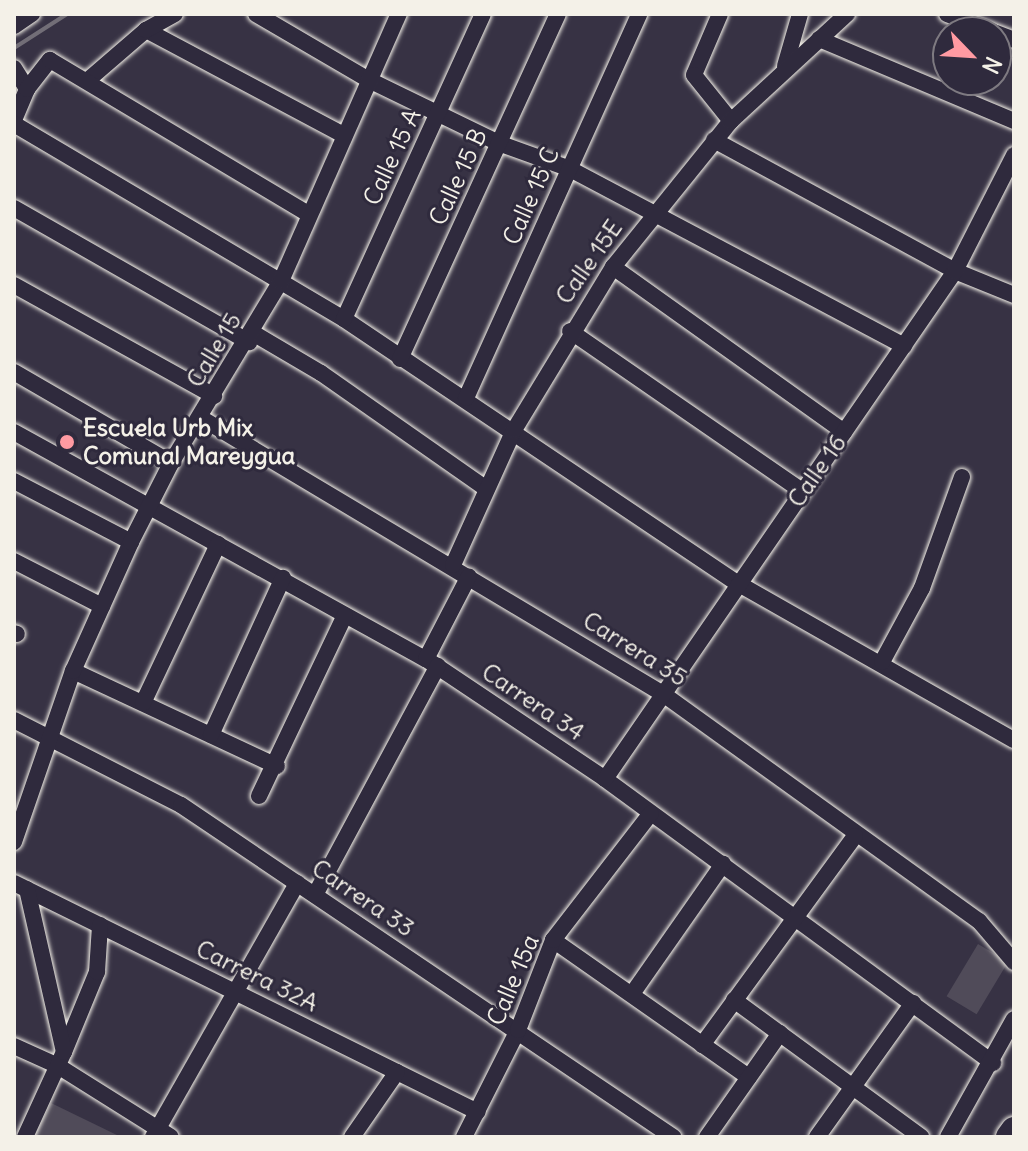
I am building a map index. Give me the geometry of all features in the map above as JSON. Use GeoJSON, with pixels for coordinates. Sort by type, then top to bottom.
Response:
{"type":"FeatureCollection","features":[{"type":"Feature","properties":{"kind":"highway"},"geometry":{"type":"LineString","coordinates":[[1009,1137],[1014,1130]]}},
{"type":"Feature","properties":{"kind":"street"},"geometry":{"type":"LineString","coordinates":[[14,26],[32,14]]}},
{"type":"Feature","properties":{"kind":"street"},"geometry":{"type":"LineString","coordinates":[[88,80],[146,30],[175,14]]}},
{"type":"Feature","properties":{"kind":"street"},"geometry":{"type":"LineString","coordinates":[[256,14],[369,80],[501,144],[570,169],[904,346]]}},
{"type":"Feature","properties":{"kind":"street","name":"Calle 15"},"geometry":{"type":"LineString","coordinates":[[14,842],[73,671],[131,542],[171,463],[251,337],[281,281],[307,213],[399,14]]}},
{"type":"Feature","properties":{"kind":"street","name":"Calle 15 A"},"geometry":{"type":"LineString","coordinates":[[344,319],[483,14]]}},
{"type":"Feature","properties":{"kind":"street","name":"Calle 15 B"},"geometry":{"type":"LineString","coordinates":[[400,359],[558,14]]}},
{"type":"Feature","properties":{"kind":"street","name":"Calle 15 C"},"geometry":{"type":"LineString","coordinates":[[466,398],[639,14]]}},
{"type":"Feature","properties":{"kind":"street"},"geometry":{"type":"LineString","coordinates":[[720,14],[694,75],[731,121]]}},
{"type":"Feature","properties":{"kind":"street","name":"Calle 15E"},"geometry":{"type":"LineString","coordinates":[[453,565],[485,488],[514,430],[570,331],[653,213],[731,121],[785,66],[800,14]]}},
{"type":"Feature","properties":{"kind":"street"},"geometry":{"type":"LineString","coordinates":[[785,66],[847,14]]}},
{"type":"Feature","properties":{"kind":"street"},"geometry":{"type":"LineString","coordinates":[[146,30],[345,136]]}},
{"type":"Feature","properties":{"kind":"street"},"geometry":{"type":"LineString","coordinates":[[819,39],[1014,121]]}},
{"type":"Feature","properties":{"kind":"street"},"geometry":{"type":"LineString","coordinates":[[307,213],[50,60],[27,89],[14,122],[344,319],[400,359],[514,430],[739,584],[882,662],[1014,740]]}},
{"type":"Feature","properties":{"kind":"street"},"geometry":{"type":"LineString","coordinates":[[14,68],[27,89]]}},
{"type":"Feature","properties":{"kind":"street"},"geometry":{"type":"LineString","coordinates":[[714,140],[955,271],[1014,295]]}},
{"type":"Feature","properties":{"kind":"street","name":"Calle 16"},"geometry":{"type":"LineString","coordinates":[[605,779],[955,271],[1014,155]]}},
{"type":"Feature","properties":{"kind":"street"},"geometry":{"type":"LineString","coordinates":[[14,208],[321,373],[485,488]]}},
{"type":"Feature","properties":{"kind":"street"},"geometry":{"type":"LineString","coordinates":[[613,267],[844,432]]}},
{"type":"Feature","properties":{"kind":"street"},"geometry":{"type":"LineString","coordinates":[[14,285],[214,396]]}},
{"type":"Feature","properties":{"kind":"street"},"geometry":{"type":"LineString","coordinates":[[570,331],[803,492]]}},
{"type":"Feature","properties":{"kind":"street"},"geometry":{"type":"LineString","coordinates":[[14,372],[171,463]]}},
{"type":"Feature","properties":{"kind":"street","name":"Carrera 35"},"geometry":{"type":"LineString","coordinates":[[201,418],[453,565],[663,694],[855,836],[979,921],[1014,962]]}},
{"type":"Feature","properties":{"kind":"street","name":"Carrera 34"},"geometry":{"type":"LineString","coordinates":[[14,432],[432,663],[605,779],[993,1063]]}},
{"type":"Feature","properties":{"kind":"street"},"geometry":{"type":"LineString","coordinates":[[882,662],[922,588],[962,477]]}},
{"type":"Feature","properties":{"kind":"street"},"geometry":{"type":"LineString","coordinates":[[14,481],[131,542]]}},
{"type":"Feature","properties":{"kind":"street"},"geometry":{"type":"LineString","coordinates":[[143,703],[218,544]]}},
{"type":"Feature","properties":{"kind":"street"},"geometry":{"type":"LineString","coordinates":[[14,561],[102,606]]}},
{"type":"Feature","properties":{"kind":"street"},"geometry":{"type":"LineString","coordinates":[[315,895],[432,663],[469,576]]}},
{"type":"Feature","properties":{"kind":"street"},"geometry":{"type":"LineString","coordinates":[[211,735],[283,578]]}},
{"type":"Feature","properties":{"kind":"street"},"geometry":{"type":"LineString","coordinates":[[259,796],[277,766],[345,615]]}},
{"type":"Feature","properties":{"kind":"street"},"geometry":{"type":"LineString","coordinates":[[73,671],[277,766]]}},
{"type":"Feature","properties":{"kind":"street","name":"Carrera 33"},"geometry":{"type":"LineString","coordinates":[[14,720],[49,735],[181,805],[673,1137]]}},
{"type":"Feature","properties":{"kind":"street","name":"Calle 15a"},"geometry":{"type":"LineString","coordinates":[[464,1137],[518,1030],[553,940],[651,813]]}},
{"type":"Feature","properties":{"kind":"street"},"geometry":{"type":"LineString","coordinates":[[702,1045],[855,836]]}},
{"type":"Feature","properties":{"kind":"street"},"geometry":{"type":"LineString","coordinates":[[632,994],[723,864]]}},
{"type":"Feature","properties":{"kind":"street"},"geometry":{"type":"LineString","coordinates":[[14,1046],[61,1059],[160,1134],[297,883]]}},
{"type":"Feature","properties":{"kind":"street"},"geometry":{"type":"LineString","coordinates":[[20,886],[61,1059]]}},
{"type":"Feature","properties":{"kind":"street","name":"Carrera 32A"},"geometry":{"type":"LineString","coordinates":[[20,886],[478,1112]]}},
{"type":"Feature","properties":{"kind":"street"},"geometry":{"type":"LineString","coordinates":[[25,1137],[97,972],[100,925]]}},
{"type":"Feature","properties":{"kind":"street"},"geometry":{"type":"LineString","coordinates":[[553,940],[749,1077]]}},
{"type":"Feature","properties":{"kind":"street"},"geometry":{"type":"LineString","coordinates":[[734,1000],[921,1137]]}},
{"type":"Feature","properties":{"kind":"street"},"geometry":{"type":"LineString","coordinates":[[817,1137],[913,1003]]}},
{"type":"Feature","properties":{"kind":"street"},"geometry":{"type":"LineString","coordinates":[[948,1137],[1010,1038],[1014,1019]]}},
{"type":"Feature","properties":{"kind":"street"},"geometry":{"type":"LineString","coordinates":[[707,1137],[780,1033]]}},
{"type":"Feature","properties":{"kind":"street"},"geometry":{"type":"LineString","coordinates":[[352,1137],[397,1072]]}},
{"type":"Feature","properties":{"kind":"shaded area"},"geometry":{"type":"Polygon","coordinates":[[[978,944],[1008,962],[977,1014],[947,996],[978,944]]]}},
{"type":"Feature","properties":{"kind":"shaded area"},"geometry":{"type":"Polygon","coordinates":[[[51,1103],[121,1137],[34,1137],[51,1103]]]}},
{"type":"Feature","properties":{"kind":"waterway"},"geometry":{"type":"LineString","coordinates":[[14,48],[67,14]]}},
{"type":"Feature","properties":{"kind":"place","name":"Escuela Urb Mix Comunal Mareygua"},"geometry":{"type":"Point","coordinates":[67,442]}}]}
